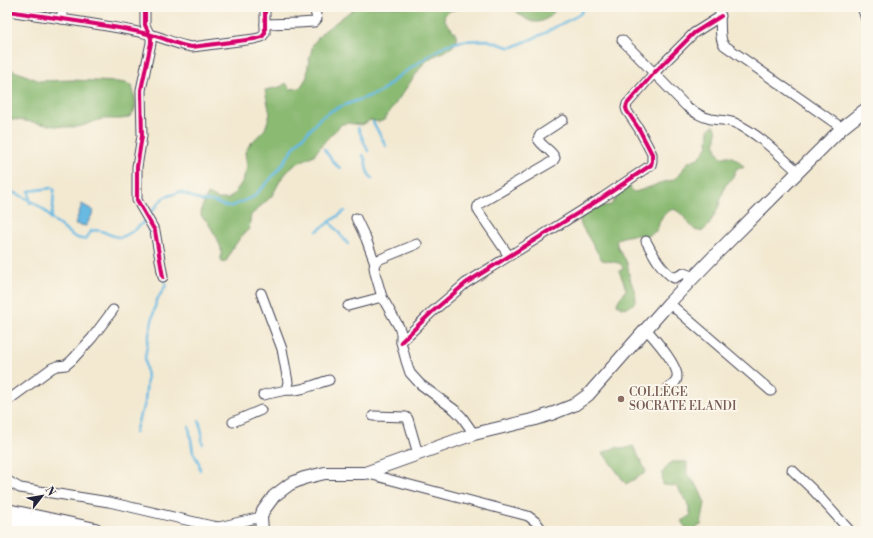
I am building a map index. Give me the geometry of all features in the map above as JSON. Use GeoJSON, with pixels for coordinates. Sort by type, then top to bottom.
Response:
{"type":"FeatureCollection","features":[{"type":"Feature","properties":{"kind":"highway"},"geometry":{"type":"LineString","coordinates":[[7,512],[95,531]]}},
{"type":"Feature","properties":{"kind":"highway"},"geometry":{"type":"LineString","coordinates":[[7,525],[32,531]]}},
{"type":"Feature","properties":{"kind":"main road"},"geometry":{"type":"LineString","coordinates":[[262,531],[261,517],[263,510],[274,496],[290,484],[304,478],[325,473],[365,473],[474,434],[536,419],[574,405],[588,395],[669,303],[694,277],[842,128],[866,109]]}},
{"type":"Feature","properties":{"kind":"street"},"geometry":{"type":"LineString","coordinates":[[62,7],[62,19]]}},
{"type":"Feature","properties":{"kind":"street"},"geometry":{"type":"LineString","coordinates":[[145,7],[145,25],[151,38],[141,90],[142,136],[137,167],[137,200],[156,236],[163,277]]}},
{"type":"Feature","properties":{"kind":"street"},"geometry":{"type":"LineString","coordinates":[[7,11],[115,27],[149,34],[184,46],[192,47],[262,37],[265,33],[265,7]]}},
{"type":"Feature","properties":{"kind":"street"},"geometry":{"type":"LineString","coordinates":[[265,24],[299,24],[314,22],[317,19],[314,7]]}},
{"type":"Feature","properties":{"kind":"street"},"geometry":{"type":"LineString","coordinates":[[862,7],[866,19]]}},
{"type":"Feature","properties":{"kind":"street"},"geometry":{"type":"LineString","coordinates":[[401,342],[466,282],[602,198],[651,165],[652,154],[626,108],[654,73],[694,33],[720,12]]}},
{"type":"Feature","properties":{"kind":"street"},"geometry":{"type":"LineString","coordinates":[[720,12],[722,40],[724,46],[842,128]]}},
{"type":"Feature","properties":{"kind":"street"},"geometry":{"type":"LineString","coordinates":[[622,40],[686,106],[696,113],[710,119],[733,122],[750,131],[798,172]]}},
{"type":"Feature","properties":{"kind":"street"},"geometry":{"type":"LineString","coordinates":[[509,256],[479,212],[478,206],[479,204],[553,161],[555,158],[553,153],[541,144],[538,139],[540,135],[563,120]]}},
{"type":"Feature","properties":{"kind":"street"},"geometry":{"type":"LineString","coordinates":[[356,218],[375,263],[375,273],[382,297],[399,327],[401,342],[410,373],[420,384],[455,410],[474,434]]}},
{"type":"Feature","properties":{"kind":"street"},"geometry":{"type":"LineString","coordinates":[[646,240],[653,254],[668,274],[674,278],[684,273],[694,277]]}},
{"type":"Feature","properties":{"kind":"street"},"geometry":{"type":"LineString","coordinates":[[375,263],[378,260],[416,244]]}},
{"type":"Feature","properties":{"kind":"street"},"geometry":{"type":"LineString","coordinates":[[260,292],[282,348],[288,382],[286,390]]}},
{"type":"Feature","properties":{"kind":"street"},"geometry":{"type":"LineString","coordinates":[[348,306],[382,297]]}},
{"type":"Feature","properties":{"kind":"street"},"geometry":{"type":"LineString","coordinates":[[669,303],[771,391]]}},
{"type":"Feature","properties":{"kind":"street"},"geometry":{"type":"LineString","coordinates":[[7,401],[52,368],[66,365],[72,360],[92,338],[113,310]]}},
{"type":"Feature","properties":{"kind":"street"},"geometry":{"type":"LineString","coordinates":[[646,329],[675,368],[678,377],[674,384],[667,389]]}},
{"type":"Feature","properties":{"kind":"street"},"geometry":{"type":"LineString","coordinates":[[263,395],[286,390],[292,391],[329,380]]}},
{"type":"Feature","properties":{"kind":"street"},"geometry":{"type":"LineString","coordinates":[[233,422],[261,410]]}},
{"type":"Feature","properties":{"kind":"street"},"geometry":{"type":"LineString","coordinates":[[373,416],[406,417],[408,419],[418,454]]}},
{"type":"Feature","properties":{"kind":"street"},"geometry":{"type":"LineString","coordinates":[[792,470],[814,491],[850,531]]}},
{"type":"Feature","properties":{"kind":"street"},"geometry":{"type":"LineString","coordinates":[[365,473],[528,516],[536,522],[543,531]]}},
{"type":"Feature","properties":{"kind":"street"},"geometry":{"type":"LineString","coordinates":[[7,480],[20,488],[109,502],[212,526],[219,527],[261,517]]}},
{"type":"Feature","properties":{"kind":"green space"},"geometry":{"type":"Polygon","coordinates":[[[358,7],[478,7],[456,9],[445,15],[444,18],[457,36],[455,44],[447,50],[430,58],[423,64],[384,120],[379,122],[370,120],[361,125],[348,123],[342,124],[325,141],[314,155],[296,164],[288,171],[281,179],[272,196],[251,215],[249,229],[240,238],[227,260],[223,263],[221,261],[221,248],[217,238],[201,214],[202,207],[208,194],[218,199],[228,199],[233,195],[243,181],[247,167],[245,152],[250,144],[265,129],[270,114],[265,90],[280,87],[286,83],[290,89],[300,88],[307,77],[313,44],[323,32],[358,7]]]}},
{"type":"Feature","properties":{"kind":"green space"},"geometry":{"type":"Polygon","coordinates":[[[512,7],[556,7],[549,17],[536,22],[519,14],[512,7]]]}},
{"type":"Feature","properties":{"kind":"green space"},"geometry":{"type":"Polygon","coordinates":[[[7,68],[40,81],[71,80],[126,83],[132,86],[135,107],[133,113],[128,118],[100,120],[74,127],[7,119],[7,68]]]}},
{"type":"Feature","properties":{"kind":"green space"},"geometry":{"type":"Polygon","coordinates":[[[712,126],[715,126],[717,132],[716,146],[721,157],[732,157],[744,167],[737,168],[732,178],[725,186],[718,208],[709,225],[704,230],[695,230],[682,215],[673,209],[663,216],[654,232],[644,236],[631,235],[617,239],[618,247],[627,264],[636,300],[633,305],[628,307],[625,308],[619,306],[617,304],[626,290],[619,271],[623,269],[623,267],[619,263],[602,260],[581,225],[581,216],[597,207],[611,205],[627,184],[632,191],[635,192],[673,180],[679,175],[688,162],[698,158],[703,153],[708,145],[709,130],[712,126]]]}},
{"type":"Feature","properties":{"kind":"green space"},"geometry":{"type":"Polygon","coordinates":[[[633,446],[646,471],[626,484],[603,453],[616,447],[623,449],[633,446]]]}},
{"type":"Feature","properties":{"kind":"green space"},"geometry":{"type":"Polygon","coordinates":[[[671,462],[687,462],[687,474],[698,487],[705,503],[701,525],[691,531],[688,531],[681,521],[691,515],[687,502],[676,486],[663,485],[662,473],[671,462]]]}},
{"type":"Feature","properties":{"kind":"water"},"geometry":{"type":"Polygon","coordinates":[[[82,204],[94,211],[86,226],[75,224],[82,204]]]}},
{"type":"Feature","properties":{"kind":"waterway"},"geometry":{"type":"LineString","coordinates":[[148,216],[163,198],[180,192],[202,201],[212,201],[225,206],[232,206],[253,197],[279,169],[298,142],[320,118],[342,106],[378,93],[399,76],[446,45],[463,41],[487,40],[508,47],[513,47],[543,34],[575,17],[580,14],[585,7]]}},
{"type":"Feature","properties":{"kind":"waterway"},"geometry":{"type":"LineString","coordinates":[[373,122],[386,146]]}},
{"type":"Feature","properties":{"kind":"waterway"},"geometry":{"type":"LineString","coordinates":[[358,128],[368,151]]}},
{"type":"Feature","properties":{"kind":"waterway"},"geometry":{"type":"LineString","coordinates":[[324,149],[334,163],[340,168]]}},
{"type":"Feature","properties":{"kind":"waterway"},"geometry":{"type":"LineString","coordinates":[[363,155],[369,175],[372,178]]}},
{"type":"Feature","properties":{"kind":"waterway"},"geometry":{"type":"LineString","coordinates":[[30,203],[29,191],[51,188]]}},
{"type":"Feature","properties":{"kind":"waterway"},"geometry":{"type":"LineString","coordinates":[[51,219],[54,189]]}},
{"type":"Feature","properties":{"kind":"waterway"},"geometry":{"type":"LineString","coordinates":[[7,191],[22,196],[33,202],[72,235],[82,239],[86,239],[91,231],[95,230],[122,237],[133,231],[145,220]]}},
{"type":"Feature","properties":{"kind":"waterway"},"geometry":{"type":"LineString","coordinates":[[317,231],[345,211]]}},
{"type":"Feature","properties":{"kind":"waterway"},"geometry":{"type":"LineString","coordinates":[[330,222],[348,244]]}},
{"type":"Feature","properties":{"kind":"waterway"},"geometry":{"type":"LineString","coordinates":[[148,230],[152,236]]}},
{"type":"Feature","properties":{"kind":"waterway"},"geometry":{"type":"LineString","coordinates":[[135,433],[145,402],[147,379],[145,358],[148,340],[156,302],[166,285],[164,279]]}},
{"type":"Feature","properties":{"kind":"waterway"},"geometry":{"type":"LineString","coordinates":[[199,420],[203,444]]}},
{"type":"Feature","properties":{"kind":"waterway"},"geometry":{"type":"LineString","coordinates":[[189,427],[193,452],[199,463],[200,470]]}},
{"type":"Feature","properties":{"kind":"cycle path"},"geometry":{"type":"LineString","coordinates":[[145,7],[145,25],[151,38],[151,43],[141,90],[142,136],[137,167],[137,200],[155,231],[163,277]]}},
{"type":"Feature","properties":{"kind":"cycle path"},"geometry":{"type":"LineString","coordinates":[[7,11],[131,30],[154,35],[180,45],[192,47],[262,37],[265,33],[265,7]]}},
{"type":"Feature","properties":{"kind":"cycle path"},"geometry":{"type":"LineString","coordinates":[[401,342],[432,312],[466,283],[602,198],[651,165],[652,154],[639,129],[627,111],[627,104],[654,73],[694,33],[721,16]]}},
{"type":"Feature","properties":{"kind":"place","name":"COLLÈGE SOCRATE ELANDI"},"geometry":{"type":"Point","coordinates":[621,399]}}]}
